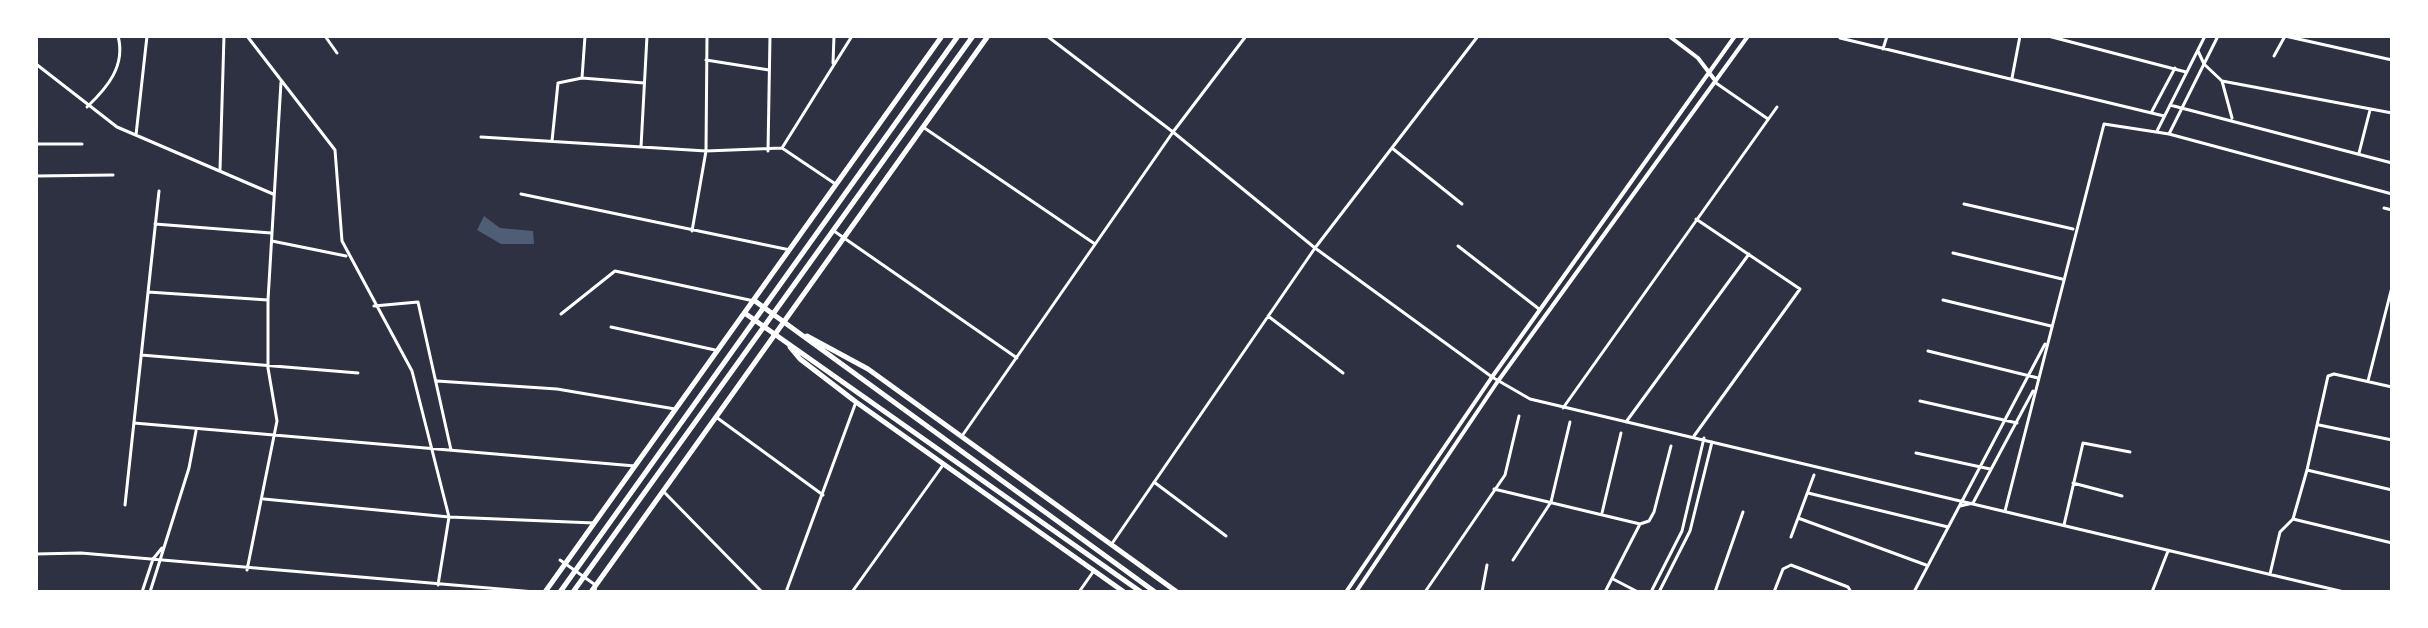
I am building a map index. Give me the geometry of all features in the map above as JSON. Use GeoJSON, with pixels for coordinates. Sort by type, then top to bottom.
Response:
{"type":"FeatureCollection","features":[{"type":"Feature","properties":{"kind":"main road"},"geometry":{"type":"LineString","coordinates":[[545,592],[942,36]]}},
{"type":"Feature","properties":{"kind":"main road"},"geometry":{"type":"LineString","coordinates":[[560,592],[958,36]]}},
{"type":"Feature","properties":{"kind":"main road"},"geometry":{"type":"LineString","coordinates":[[573,592],[973,36]]}},
{"type":"Feature","properties":{"kind":"main road"},"geometry":{"type":"LineString","coordinates":[[593,592],[988,36]]}},
{"type":"Feature","properties":{"kind":"main road"},"geometry":{"type":"LineString","coordinates":[[755,301],[1155,592]]}},
{"type":"Feature","properties":{"kind":"main road"},"geometry":{"type":"LineString","coordinates":[[746,314],[1141,592]]}},
{"type":"Feature","properties":{"kind":"main road"},"geometry":{"type":"LineString","coordinates":[[800,333],[868,369],[1177,592]]}},
{"type":"Feature","properties":{"kind":"main road"},"geometry":{"type":"LineString","coordinates":[[786,343],[800,359],[856,402],[1124,592]]}},
{"type":"Feature","properties":{"kind":"street"},"geometry":{"type":"LineString","coordinates":[[87,107],[112,80],[120,50],[118,36]]}},
{"type":"Feature","properties":{"kind":"street"},"geometry":{"type":"LineString","coordinates":[[136,135],[147,36]]}},
{"type":"Feature","properties":{"kind":"street"},"geometry":{"type":"LineString","coordinates":[[220,170],[224,36]]}},
{"type":"Feature","properties":{"kind":"street"},"geometry":{"type":"LineString","coordinates":[[247,36],[335,150],[342,241],[374,306],[412,371],[449,517],[438,585]]}},
{"type":"Feature","properties":{"kind":"street"},"geometry":{"type":"LineString","coordinates":[[325,36],[337,53]]}},
{"type":"Feature","properties":{"kind":"street"},"geometry":{"type":"LineString","coordinates":[[582,78],[585,36]]}},
{"type":"Feature","properties":{"kind":"street"},"geometry":{"type":"LineString","coordinates":[[641,147],[647,36]]}},
{"type":"Feature","properties":{"kind":"street"},"geometry":{"type":"LineString","coordinates":[[692,231],[706,151],[707,36]]}},
{"type":"Feature","properties":{"kind":"street"},"geometry":{"type":"LineString","coordinates":[[768,151],[770,36]]}},
{"type":"Feature","properties":{"kind":"street"},"geometry":{"type":"LineString","coordinates":[[833,63],[834,36]]}},
{"type":"Feature","properties":{"kind":"street"},"geometry":{"type":"LineString","coordinates":[[782,148],[852,36]]}},
{"type":"Feature","properties":{"kind":"street"},"geometry":{"type":"LineString","coordinates":[[1047,36],[1173,132],[1315,248],[1492,377],[1530,399],[2344,592]]}},
{"type":"Feature","properties":{"kind":"street"},"geometry":{"type":"LineString","coordinates":[[1054,41],[1058,36]]}},
{"type":"Feature","properties":{"kind":"street"},"geometry":{"type":"LineString","coordinates":[[962,436],[1173,132],[1246,36]]}},
{"type":"Feature","properties":{"kind":"street"},"geometry":{"type":"LineString","coordinates":[[1111,546],[1315,248],[1478,36]]}},
{"type":"Feature","properties":{"kind":"street"},"geometry":{"type":"LineString","coordinates":[[1669,36],[1698,58],[1714,79],[1768,119]]}},
{"type":"Feature","properties":{"kind":"street"},"geometry":{"type":"LineString","coordinates":[[1346,592],[1539,309],[1735,36]]}},
{"type":"Feature","properties":{"kind":"street"},"geometry":{"type":"LineString","coordinates":[[1356,592],[1498,381],[1748,36]]}},
{"type":"Feature","properties":{"kind":"street"},"geometry":{"type":"LineString","coordinates":[[1883,49],[1887,36]]}},
{"type":"Feature","properties":{"kind":"street"},"geometry":{"type":"LineString","coordinates":[[2012,78],[2020,36]]}},
{"type":"Feature","properties":{"kind":"street"},"geometry":{"type":"LineString","coordinates":[[2048,36],[2186,72]]}},
{"type":"Feature","properties":{"kind":"street"},"geometry":{"type":"LineString","coordinates":[[2157,131],[2205,36]]}},
{"type":"Feature","properties":{"kind":"street"},"geometry":{"type":"LineString","coordinates":[[2169,134],[2218,36]]}},
{"type":"Feature","properties":{"kind":"street"},"geometry":{"type":"LineString","coordinates":[[2274,56],[2285,36],[2392,60]]}},
{"type":"Feature","properties":{"kind":"street"},"geometry":{"type":"LineString","coordinates":[[1840,38],[2164,116]]}},
{"type":"Feature","properties":{"kind":"street"},"geometry":{"type":"LineString","coordinates":[[2198,51],[2204,64],[2222,81],[2232,118]]}},
{"type":"Feature","properties":{"kind":"street"},"geometry":{"type":"LineString","coordinates":[[706,60],[769,70]]}},
{"type":"Feature","properties":{"kind":"street"},"geometry":{"type":"LineString","coordinates":[[36,64],[87,107],[117,127],[273,194]]}},
{"type":"Feature","properties":{"kind":"street"},"geometry":{"type":"LineString","coordinates":[[2151,113],[2175,68]]}},
{"type":"Feature","properties":{"kind":"street"},"geometry":{"type":"LineString","coordinates":[[552,141],[558,83],[582,78],[644,83]]}},
{"type":"Feature","properties":{"kind":"street"},"geometry":{"type":"LineString","coordinates":[[247,570],[276,436],[277,421],[268,368],[268,300],[281,80]]}},
{"type":"Feature","properties":{"kind":"street"},"geometry":{"type":"LineString","coordinates":[[2222,81],[2392,113]]}},
{"type":"Feature","properties":{"kind":"street"},"geometry":{"type":"LineString","coordinates":[[2170,105],[2232,118],[2392,163]]}},
{"type":"Feature","properties":{"kind":"street"},"geometry":{"type":"LineString","coordinates":[[1563,408],[1777,107]]}},
{"type":"Feature","properties":{"kind":"street"},"geometry":{"type":"LineString","coordinates":[[2359,153],[2370,108]]}},
{"type":"Feature","properties":{"kind":"street"},"geometry":{"type":"LineString","coordinates":[[2005,511],[2104,124],[2157,131],[2392,194]]}},
{"type":"Feature","properties":{"kind":"street"},"geometry":{"type":"LineString","coordinates":[[923,127],[1095,244]]}},
{"type":"Feature","properties":{"kind":"street"},"geometry":{"type":"LineString","coordinates":[[481,137],[706,151],[768,151],[782,148],[837,184]]}},
{"type":"Feature","properties":{"kind":"street"},"geometry":{"type":"LineString","coordinates":[[36,144],[82,144]]}},
{"type":"Feature","properties":{"kind":"street"},"geometry":{"type":"LineString","coordinates":[[1392,148],[1462,204]]}},
{"type":"Feature","properties":{"kind":"street"},"geometry":{"type":"LineString","coordinates":[[36,176],[113,175]]}},
{"type":"Feature","properties":{"kind":"street"},"geometry":{"type":"LineString","coordinates":[[125,505],[159,191]]}},
{"type":"Feature","properties":{"kind":"street"},"geometry":{"type":"LineString","coordinates":[[521,194],[580,203],[692,231],[790,250]]}},
{"type":"Feature","properties":{"kind":"street"},"geometry":{"type":"LineString","coordinates":[[1964,204],[2075,230]]}},
{"type":"Feature","properties":{"kind":"street"},"geometry":{"type":"LineString","coordinates":[[2384,208],[2392,210]]}},
{"type":"Feature","properties":{"kind":"street"},"geometry":{"type":"LineString","coordinates":[[1694,436],[1800,289],[1696,219]]}},
{"type":"Feature","properties":{"kind":"street"},"geometry":{"type":"LineString","coordinates":[[155,224],[272,233]]}},
{"type":"Feature","properties":{"kind":"street"},"geometry":{"type":"LineString","coordinates":[[834,231],[1017,358]]}},
{"type":"Feature","properties":{"kind":"street"},"geometry":{"type":"LineString","coordinates":[[272,241],[349,256]]}},
{"type":"Feature","properties":{"kind":"street"},"geometry":{"type":"LineString","coordinates":[[1458,246],[1539,309]]}},
{"type":"Feature","properties":{"kind":"street"},"geometry":{"type":"LineString","coordinates":[[1953,253],[2063,279]]}},
{"type":"Feature","properties":{"kind":"street"},"geometry":{"type":"LineString","coordinates":[[1626,422],[1750,254]]}},
{"type":"Feature","properties":{"kind":"street"},"geometry":{"type":"LineString","coordinates":[[561,314],[615,271],[755,301]]}},
{"type":"Feature","properties":{"kind":"street"},"geometry":{"type":"LineString","coordinates":[[2368,381],[2392,287]]}},
{"type":"Feature","properties":{"kind":"street"},"geometry":{"type":"LineString","coordinates":[[148,292],[268,300]]}},
{"type":"Feature","properties":{"kind":"street"},"geometry":{"type":"LineString","coordinates":[[1943,300],[2051,326]]}},
{"type":"Feature","properties":{"kind":"street"},"geometry":{"type":"LineString","coordinates":[[374,306],[418,302],[451,450]]}},
{"type":"Feature","properties":{"kind":"street"},"geometry":{"type":"LineString","coordinates":[[1268,316],[1343,373]]}},
{"type":"Feature","properties":{"kind":"street"},"geometry":{"type":"LineString","coordinates":[[611,327],[719,351]]}},
{"type":"Feature","properties":{"kind":"street"},"geometry":{"type":"LineString","coordinates":[[1914,592],[2048,339]]}},
{"type":"Feature","properties":{"kind":"street"},"geometry":{"type":"LineString","coordinates":[[1928,351],[2028,375],[2037,381]]}},
{"type":"Feature","properties":{"kind":"street"},"geometry":{"type":"LineString","coordinates":[[141,355],[268,368],[358,373]]}},
{"type":"Feature","properties":{"kind":"street"},"geometry":{"type":"LineString","coordinates":[[2270,574],[2280,532],[2293,519],[2331,374],[2392,387]]}},
{"type":"Feature","properties":{"kind":"street"},"geometry":{"type":"LineString","coordinates":[[437,381],[557,389],[675,409]]}},
{"type":"Feature","properties":{"kind":"street"},"geometry":{"type":"LineString","coordinates":[[1960,506],[1973,503],[2037,381]]}},
{"type":"Feature","properties":{"kind":"street"},"geometry":{"type":"LineString","coordinates":[[1920,401],[2017,423]]}},
{"type":"Feature","properties":{"kind":"street"},"geometry":{"type":"LineString","coordinates":[[786,592],[856,402]]}},
{"type":"Feature","properties":{"kind":"street"},"geometry":{"type":"LineString","coordinates":[[1425,592],[1505,475],[1519,416]]}},
{"type":"Feature","properties":{"kind":"street"},"geometry":{"type":"LineString","coordinates":[[716,417],[823,495]]}},
{"type":"Feature","properties":{"kind":"street"},"geometry":{"type":"LineString","coordinates":[[1513,560],[1551,502],[1570,422]]}},
{"type":"Feature","properties":{"kind":"street"},"geometry":{"type":"LineString","coordinates":[[134,423],[196,431],[635,466]]}},
{"type":"Feature","properties":{"kind":"street"},"geometry":{"type":"LineString","coordinates":[[2319,425],[2392,440]]}},
{"type":"Feature","properties":{"kind":"street"},"geometry":{"type":"LineString","coordinates":[[150,592],[189,468],[196,431]]}},
{"type":"Feature","properties":{"kind":"street"},"geometry":{"type":"LineString","coordinates":[[1602,513],[1621,433]]}},
{"type":"Feature","properties":{"kind":"street"},"geometry":{"type":"LineString","coordinates":[[1651,592],[1682,531],[1704,438]]}},
{"type":"Feature","properties":{"kind":"street"},"geometry":{"type":"LineString","coordinates":[[1659,592],[1690,531],[1713,440]]}},
{"type":"Feature","properties":{"kind":"street"},"geometry":{"type":"LineString","coordinates":[[2064,525],[2083,443],[2130,452]]}},
{"type":"Feature","properties":{"kind":"street"},"geometry":{"type":"LineString","coordinates":[[1494,489],[1640,524],[1649,521],[1654,512],[1671,446]]}},
{"type":"Feature","properties":{"kind":"street"},"geometry":{"type":"LineString","coordinates":[[1916,453],[1991,470]]}},
{"type":"Feature","properties":{"kind":"street"},"geometry":{"type":"LineString","coordinates":[[852,592],[944,462]]}},
{"type":"Feature","properties":{"kind":"street"},"geometry":{"type":"LineString","coordinates":[[2307,470],[2392,490]]}},
{"type":"Feature","properties":{"kind":"street"},"geometry":{"type":"LineString","coordinates":[[1791,537],[1814,475]]}},
{"type":"Feature","properties":{"kind":"street"},"geometry":{"type":"LineString","coordinates":[[1154,482],[1226,536]]}},
{"type":"Feature","properties":{"kind":"street"},"geometry":{"type":"LineString","coordinates":[[2073,483],[2122,496]]}},
{"type":"Feature","properties":{"kind":"street"},"geometry":{"type":"LineString","coordinates":[[663,491],[762,592]]}},
{"type":"Feature","properties":{"kind":"street"},"geometry":{"type":"LineString","coordinates":[[1808,493],[1948,527]]}},
{"type":"Feature","properties":{"kind":"street"},"geometry":{"type":"LineString","coordinates":[[264,499],[449,517],[594,523]]}},
{"type":"Feature","properties":{"kind":"street"},"geometry":{"type":"LineString","coordinates":[[1715,592],[1743,512]]}},
{"type":"Feature","properties":{"kind":"street"},"geometry":{"type":"LineString","coordinates":[[1798,518],[1928,565]]}},
{"type":"Feature","properties":{"kind":"street"},"geometry":{"type":"LineString","coordinates":[[2293,519],[2392,543]]}},
{"type":"Feature","properties":{"kind":"street"},"geometry":{"type":"LineString","coordinates":[[1612,592],[1606,591],[1640,524]]}},
{"type":"Feature","properties":{"kind":"street"},"geometry":{"type":"LineString","coordinates":[[142,592],[153,559],[162,548]]}},
{"type":"Feature","properties":{"kind":"street"},"geometry":{"type":"LineString","coordinates":[[2152,592],[2168,550]]}},
{"type":"Feature","properties":{"kind":"street"},"geometry":{"type":"LineString","coordinates":[[36,554],[64,552],[247,570],[535,592]]}},
{"type":"Feature","properties":{"kind":"street"},"geometry":{"type":"LineString","coordinates":[[560,560],[594,584],[593,592]]}},
{"type":"Feature","properties":{"kind":"street"},"geometry":{"type":"LineString","coordinates":[[1482,592],[1487,565]]}},
{"type":"Feature","properties":{"kind":"street"},"geometry":{"type":"LineString","coordinates":[[1774,592],[1783,569],[1791,565],[1848,587],[1851,592]]}},
{"type":"Feature","properties":{"kind":"street"},"geometry":{"type":"LineString","coordinates":[[1079,592],[1094,570]]}},
{"type":"Feature","properties":{"kind":"street"},"geometry":{"type":"LineString","coordinates":[[1612,579],[1638,592]]}},
{"type":"Feature","properties":{"kind":"water"},"geometry":{"type":"Polygon","coordinates":[[[484,216],[500,228],[533,231],[534,244],[501,244],[477,230],[484,216]]]}}]}
